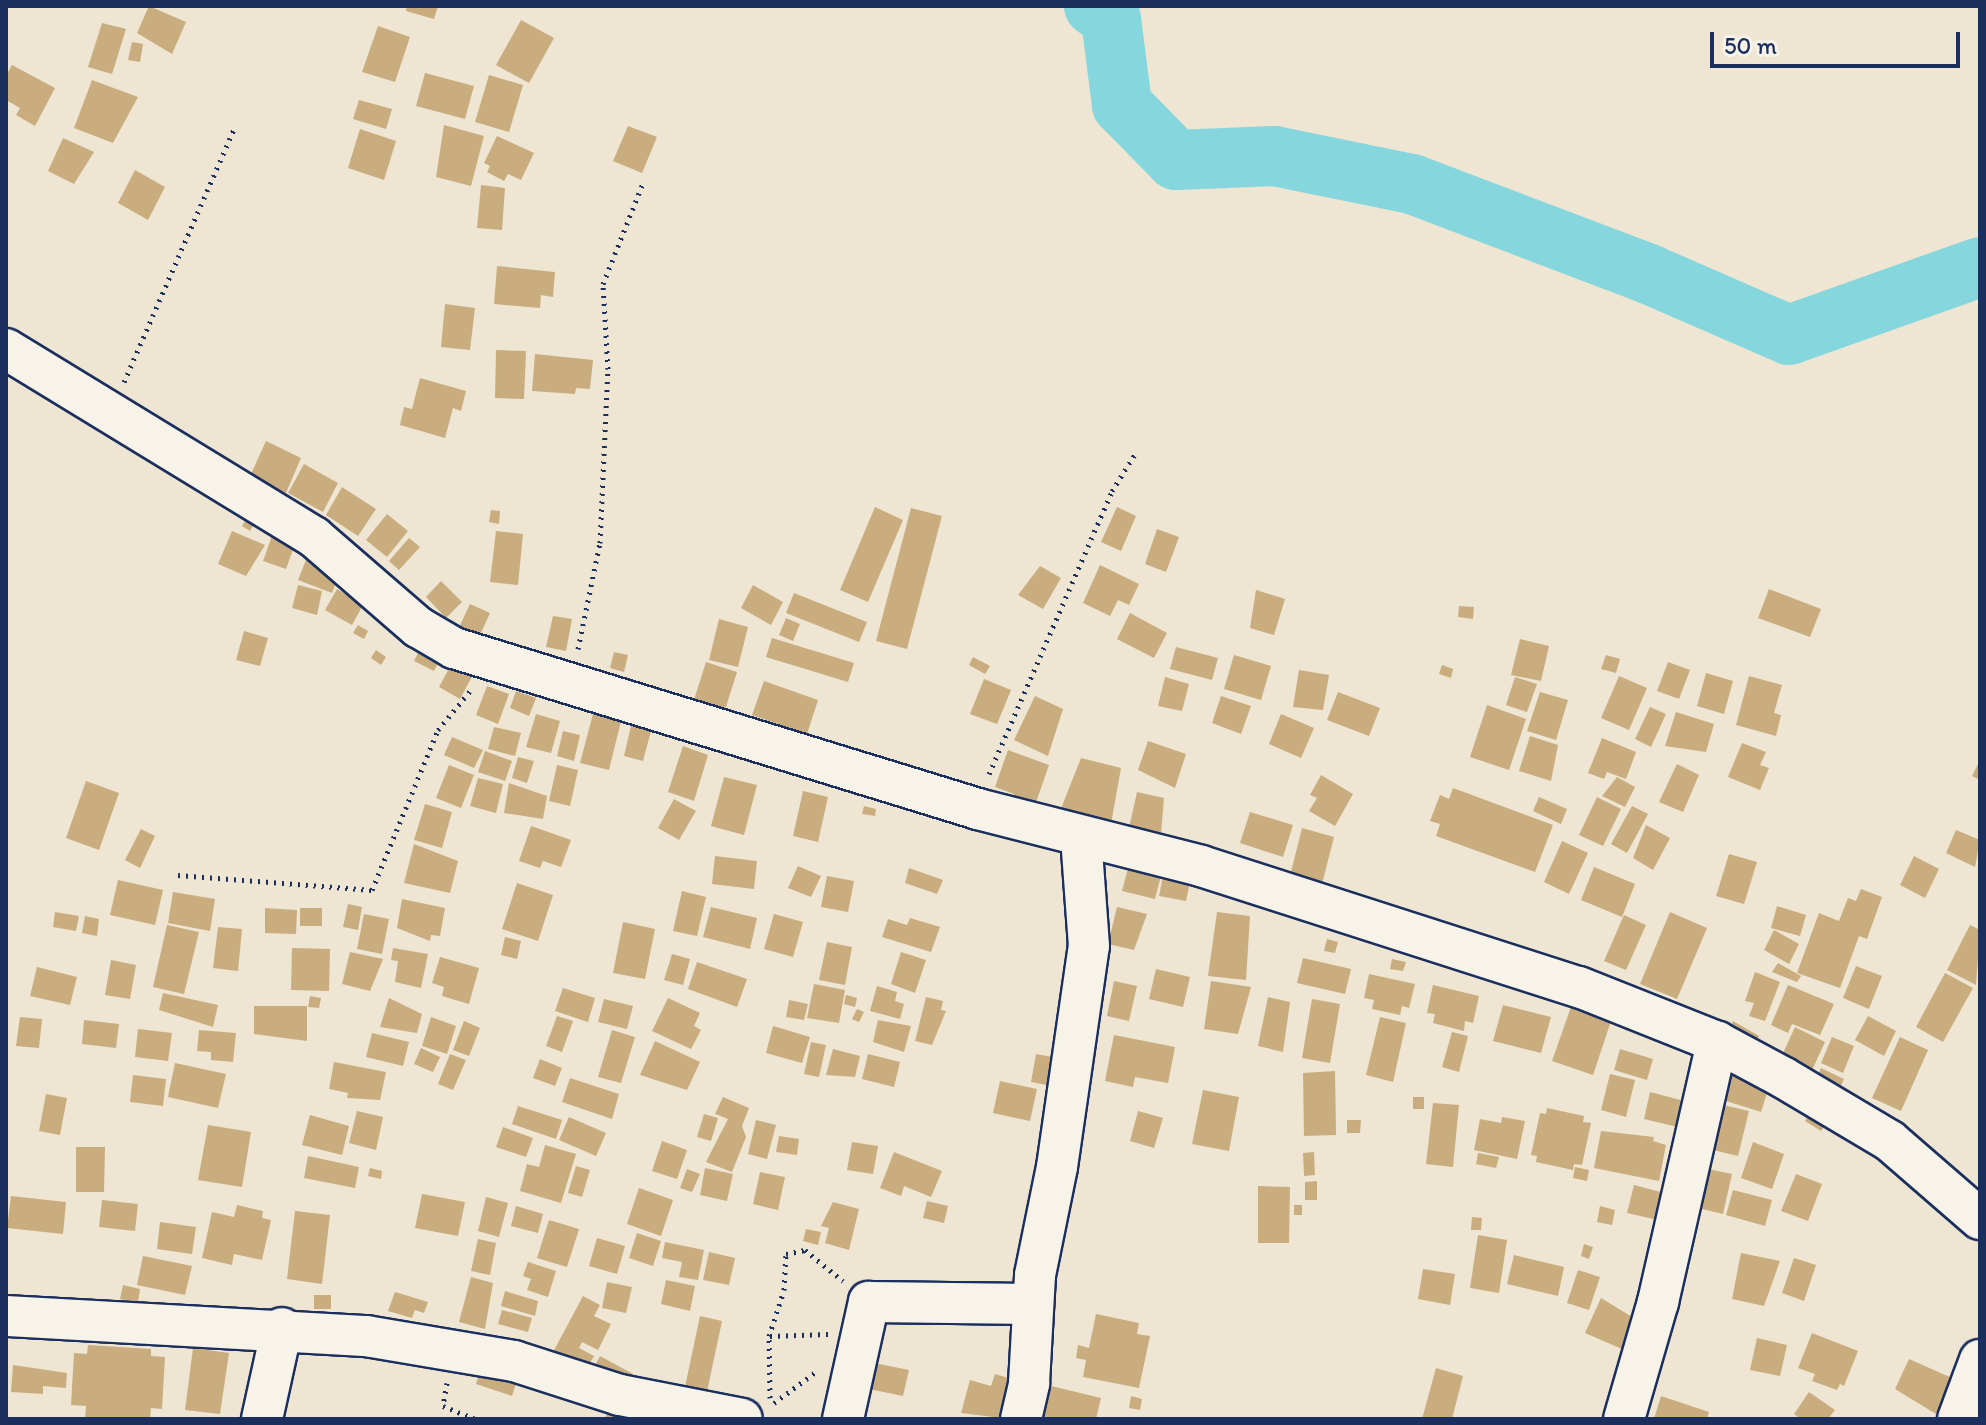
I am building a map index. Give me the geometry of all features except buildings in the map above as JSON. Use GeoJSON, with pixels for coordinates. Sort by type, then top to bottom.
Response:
{"type":"FeatureCollection","features":[{"type":"Feature","properties":{"kind":"street"},"geometry":{"type":"LineString","coordinates":[[6,349],[314,537],[418,627],[486,661],[978,809],[1201,866],[1579,987],[1717,1042],[1890,1141],[1980,1219]]}},
{"type":"Feature","properties":{"kind":"street"},"geometry":{"type":"LineString","coordinates":[[1021,1419],[1029,1383],[1033,1304],[1089,946],[1081,837]]}},
{"type":"Feature","properties":{"kind":"street"},"geometry":{"type":"LineString","coordinates":[[1624,1419],[1658,1302],[1717,1042]]}},
{"type":"Feature","properties":{"kind":"street"},"geometry":{"type":"LineString","coordinates":[[843,1419],[865,1320],[1033,1304]]}},
{"type":"Feature","properties":{"kind":"street"},"geometry":{"type":"LineString","coordinates":[[6,1316],[282,1328],[514,1361],[683,1414],[756,1412]]}},
{"type":"Feature","properties":{"kind":"street"},"geometry":{"type":"LineString","coordinates":[[262,1419],[282,1328]]}},
{"type":"Feature","properties":{"kind":"street"},"geometry":{"type":"LineString","coordinates":[[1958,1419],[1980,1360]]}},
{"type":"Feature","properties":{"kind":"path"},"geometry":{"type":"LineString","coordinates":[[111,412],[234,129]]}},
{"type":"Feature","properties":{"kind":"path"},"geometry":{"type":"LineString","coordinates":[[571,686],[600,543],[608,369],[603,284],[643,183]]}},
{"type":"Feature","properties":{"kind":"path"},"geometry":{"type":"LineString","coordinates":[[978,809],[997,749],[1112,491],[1137,451]]}},
{"type":"Feature","properties":{"kind":"path"},"geometry":{"type":"LineString","coordinates":[[178,875],[372,890],[438,730],[468,696],[486,661]]}},
{"type":"Feature","properties":{"kind":"path"},"geometry":{"type":"LineString","coordinates":[[756,1412],[769,1336],[784,1290],[786,1254],[805,1250],[865,1320],[822,1334],[769,1336]]}},
{"type":"Feature","properties":{"kind":"path"},"geometry":{"type":"LineString","coordinates":[[451,1350],[443,1406],[476,1419]]}},
{"type":"Feature","properties":{"kind":"waterway"},"geometry":{"type":"LineString","coordinates":[[1094,6],[1111,19],[1122,105],[1176,160],[1274,156],[1412,184],[1651,275],[1789,335],[1980,267]]}}]}
